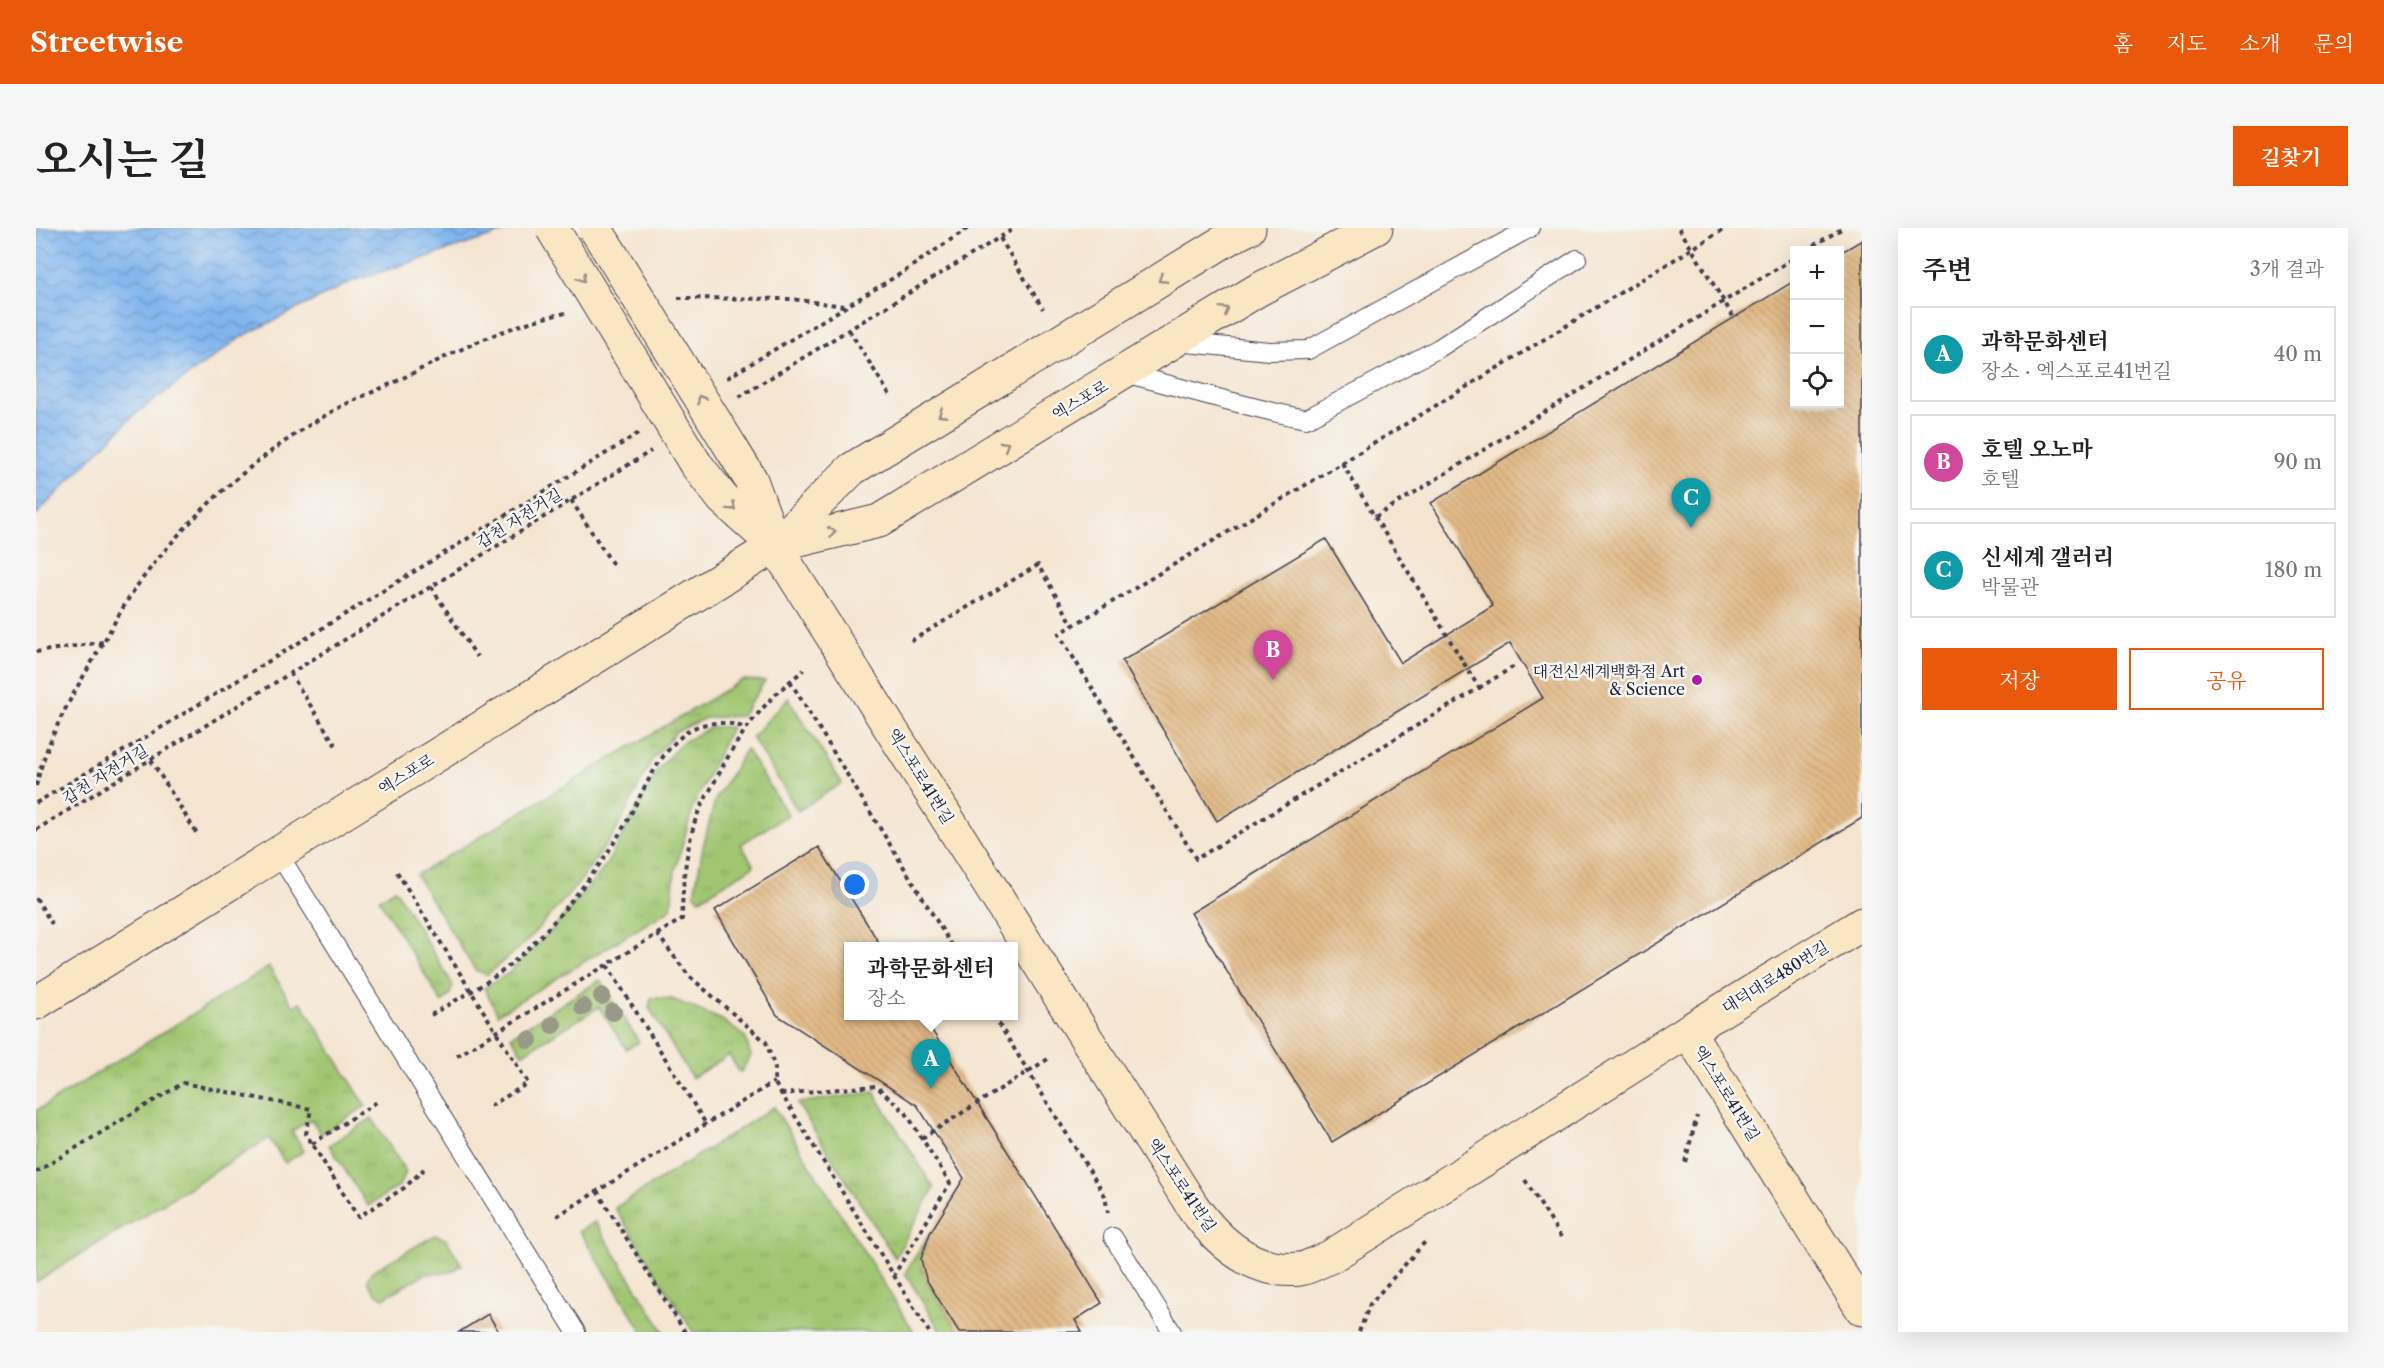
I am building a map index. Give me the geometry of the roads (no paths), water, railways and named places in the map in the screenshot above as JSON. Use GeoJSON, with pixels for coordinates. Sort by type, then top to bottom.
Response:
{"type":"FeatureCollection","features":[{"type":"Feature","properties":{"kind":"street"},"geometry":{"type":"LineString","coordinates":[[552,228],[695,463],[723,499],[775,546]]}},
{"type":"Feature","properties":{"kind":"street"},"geometry":{"type":"LineString","coordinates":[[596,228],[751,480],[775,546]]}},
{"type":"Feature","properties":{"kind":"street","name":"엑스포로"},"geometry":{"type":"LineString","coordinates":[[36,1003],[775,546],[852,469],[1208,250],[1249,228]]}},
{"type":"Feature","properties":{"kind":"street","name":"엑스포로"},"geometry":{"type":"LineString","coordinates":[[775,546],[879,521],[1256,291],[1376,228]]}},
{"type":"Feature","properties":{"kind":"street","name":"엑스포로41번길"},"geometry":{"type":"LineString","coordinates":[[775,546],[1193,1207],[1216,1236],[1230,1248],[1252,1261],[1275,1268],[1302,1269],[1330,1257],[1688,1031],[1862,1309]]}},
{"type":"Feature","properties":{"kind":"street","name":"대덕대로480번길"},"geometry":{"type":"LineString","coordinates":[[1688,1031],[1862,924]]}},
{"type":"Feature","properties":{"kind":"lane"},"geometry":{"type":"LineString","coordinates":[[1174,342],[1269,351],[1308,350],[1530,228]]}},
{"type":"Feature","properties":{"kind":"lane"},"geometry":{"type":"LineString","coordinates":[[1124,373],[1214,398],[1306,419],[1439,348],[1577,259]]}},
{"type":"Feature","properties":{"kind":"lane"},"geometry":{"type":"LineString","coordinates":[[278,853],[576,1332]]}},
{"type":"Feature","properties":{"kind":"lane"},"geometry":{"type":"LineString","coordinates":[[1113,1237],[1172,1332]]}},
{"type":"Feature","properties":{"kind":"water"},"geometry":{"type":"Polygon","coordinates":[[[36,228],[517,228],[353,281],[243,336],[134,415],[36,515],[36,228]]]}},
{"type":"Feature","properties":{"kind":"place","name":"신세계 갤러리"},"geometry":{"type":"Point","coordinates":[1691,528]}},
{"type":"Feature","properties":{"kind":"place","name":"호텔 오노마"},"geometry":{"type":"Point","coordinates":[1273,680]}},
{"type":"Feature","properties":{"kind":"place","name":"대전신세계백화점 Art & Science"},"geometry":{"type":"Point","coordinates":[1697,680]}},
{"type":"Feature","properties":{"kind":"place","name":"과학문화센터"},"geometry":{"type":"Point","coordinates":[931,1089]}}]}
